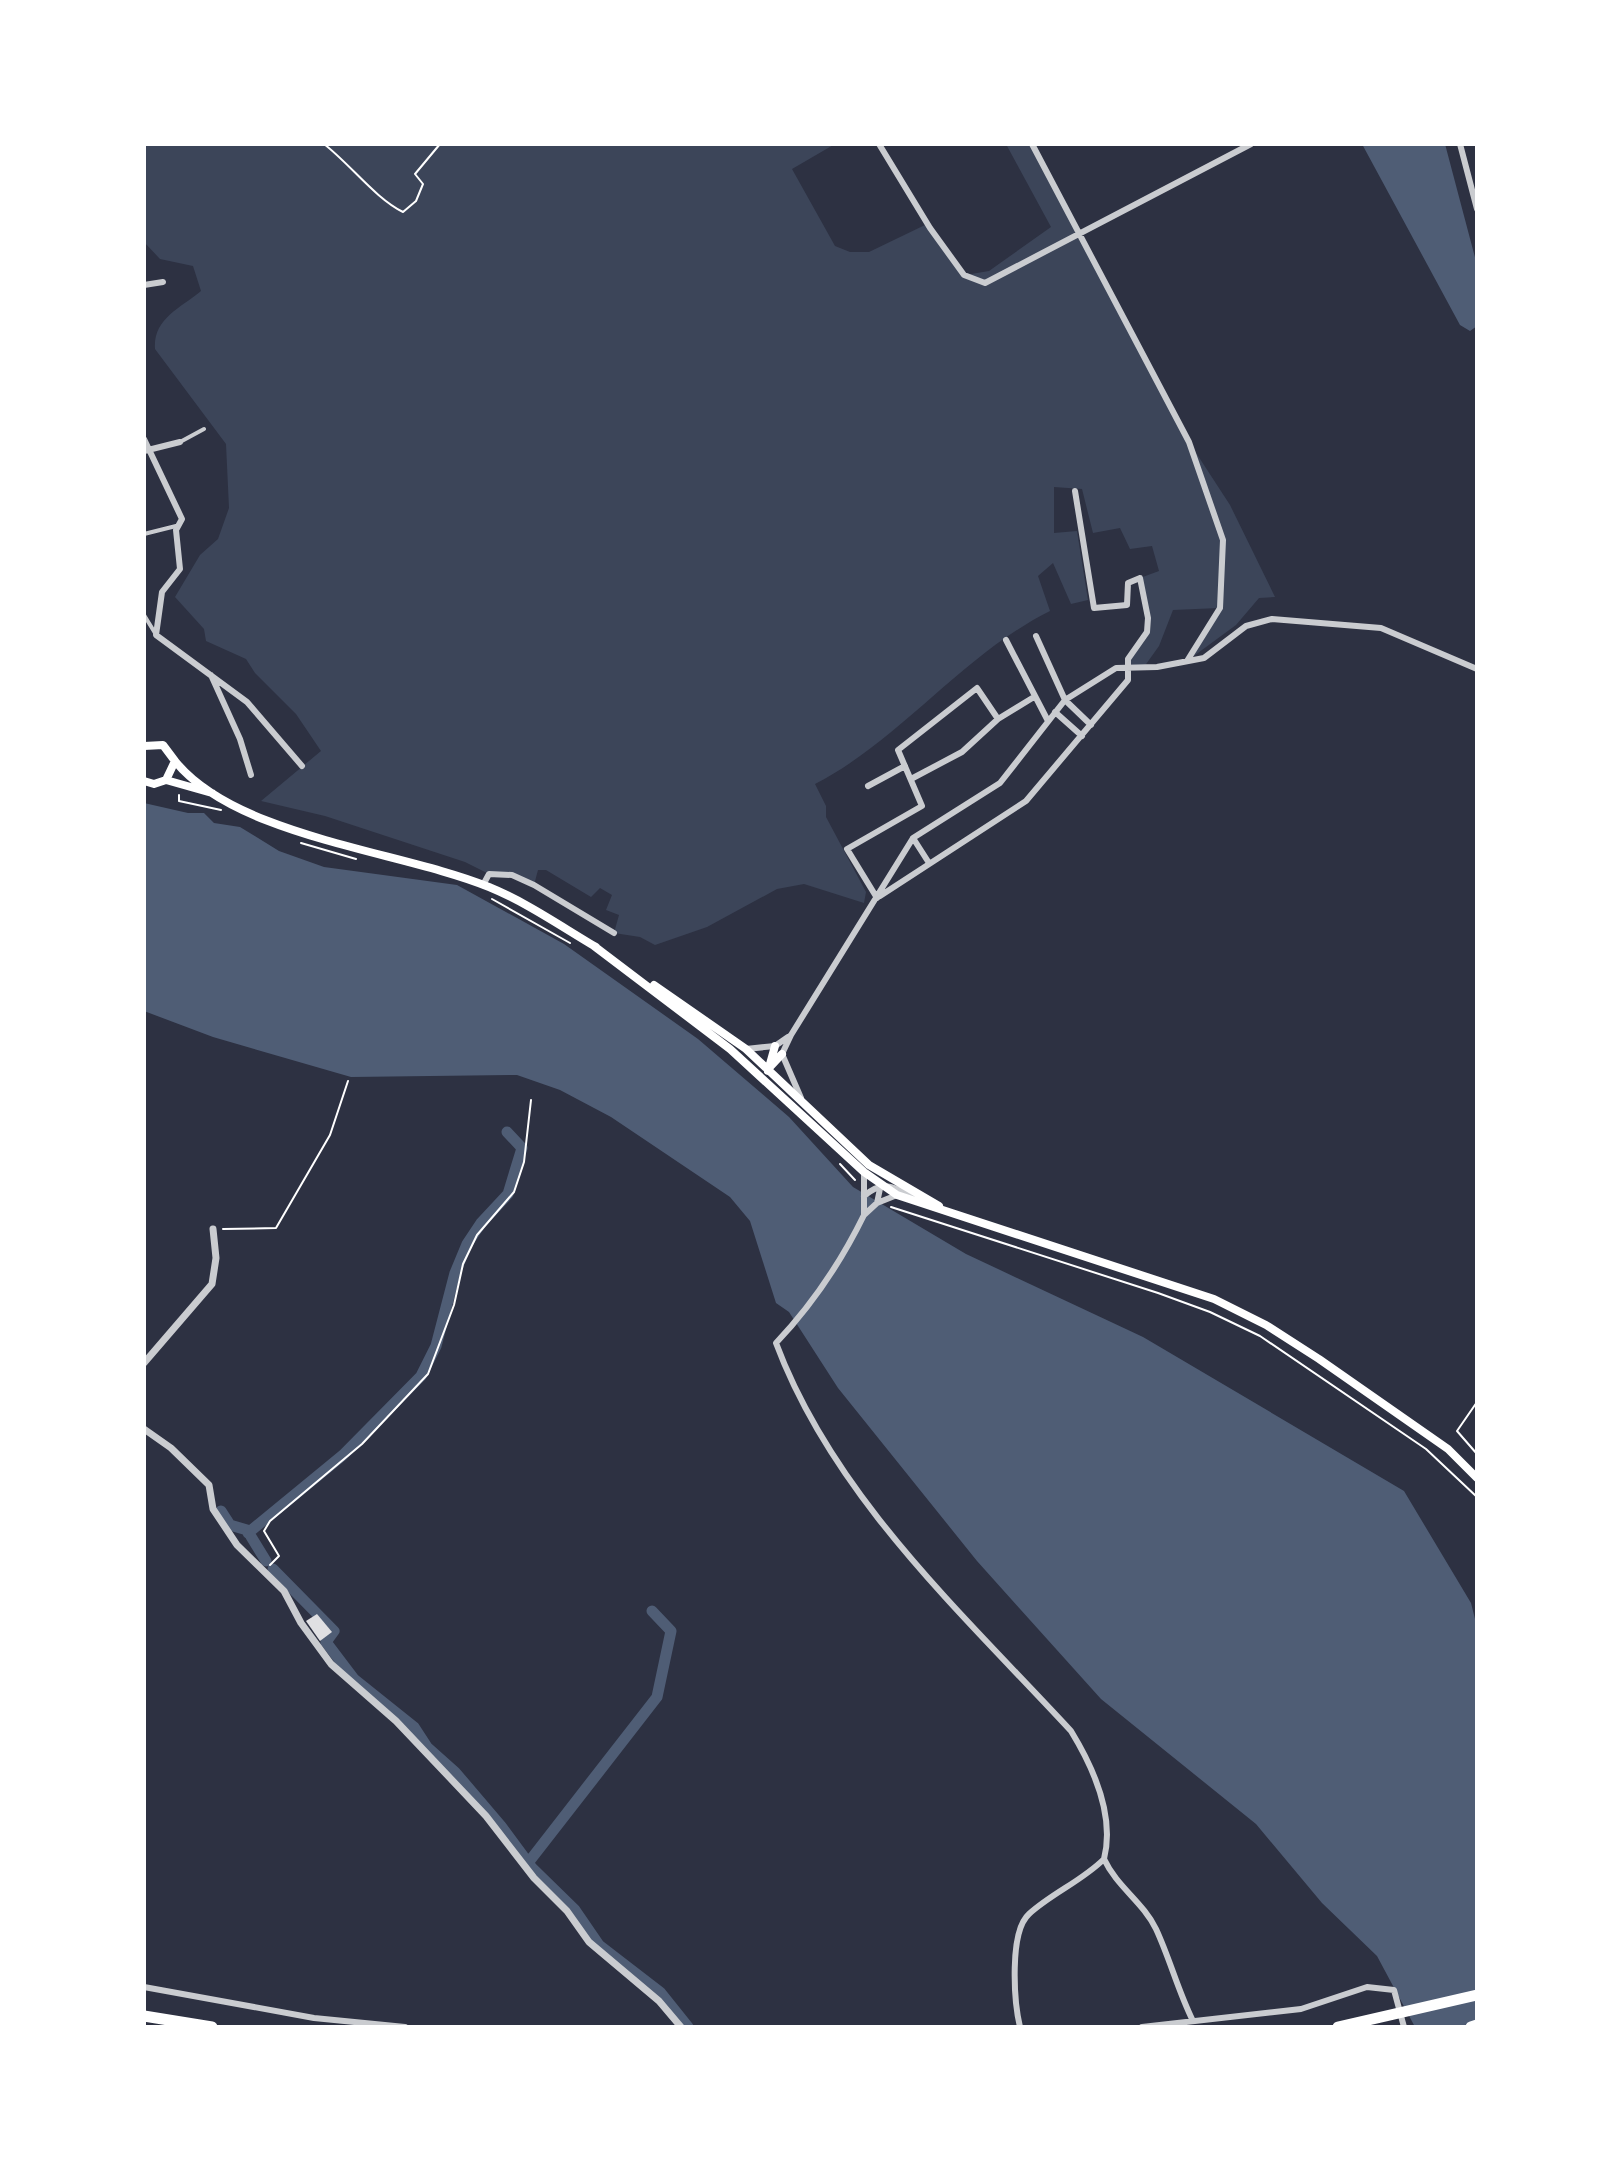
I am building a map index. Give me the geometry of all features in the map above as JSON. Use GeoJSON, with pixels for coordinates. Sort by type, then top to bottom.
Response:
{"type":"FeatureCollection","features":[{"type":"Feature","properties":{"kind":"highway"},"geometry":{"type":"LineString","coordinates":[[1341,2026],[1477,1995]]}},
{"type":"Feature","properties":{"kind":"highway"},"geometry":{"type":"LineString","coordinates":[[144,2016],[212,2027]]}},
{"type":"Feature","properties":{"kind":"highway"},"geometry":{"type":"LineString","coordinates":[[1471,2027],[1477,2025]]}},
{"type":"Feature","properties":{"kind":"main road"},"geometry":{"type":"LineString","coordinates":[[145,742],[163,745],[175,761],[218,795],[275,824],[431,867],[483,885],[594,946],[699,1013],[746,1049],[869,1165],[917,1196],[958,1215]]}},
{"type":"Feature","properties":{"kind":"main road"},"geometry":{"type":"LineString","coordinates":[[166,780],[175,761]]}},
{"type":"Feature","properties":{"kind":"main road"},"geometry":{"type":"LineString","coordinates":[[144,781],[154,784],[166,780],[218,795]]}},
{"type":"Feature","properties":{"kind":"main road"},"geometry":{"type":"LineString","coordinates":[[594,946],[734,1052],[882,1186],[897,1195],[1214,1299],[1266,1325],[1448,1449],[1477,1478]]}},
{"type":"Feature","properties":{"kind":"main road"},"geometry":{"type":"LineString","coordinates":[[775,1046],[767,1070],[771,1080],[801,1108],[811,1123]]}},
{"type":"Feature","properties":{"kind":"main road"},"geometry":{"type":"LineString","coordinates":[[734,1052],[742,1053],[755,1066],[767,1070]]}},
{"type":"Feature","properties":{"kind":"main road"},"geometry":{"type":"LineString","coordinates":[[767,1070],[782,1054]]}},
{"type":"Feature","properties":{"kind":"street"},"geometry":{"type":"LineString","coordinates":[[879,144],[930,228],[964,275],[985,283],[1251,144]]}},
{"type":"Feature","properties":{"kind":"street"},"geometry":{"type":"LineString","coordinates":[[1032,144],[1189,442],[1223,540],[1220,608],[1187,661]]}},
{"type":"Feature","properties":{"kind":"street"},"geometry":{"type":"LineString","coordinates":[[1460,144],[1477,209]]}},
{"type":"Feature","properties":{"kind":"street"},"geometry":{"type":"LineString","coordinates":[[144,285],[163,282]]}},
{"type":"Feature","properties":{"kind":"street"},"geometry":{"type":"LineString","coordinates":[[147,450],[180,442],[204,429]]}},
{"type":"Feature","properties":{"kind":"street"},"geometry":{"type":"LineString","coordinates":[[144,439],[180,509],[182,519],[178,526],[180,569],[162,592],[156,635]]}},
{"type":"Feature","properties":{"kind":"street"},"geometry":{"type":"LineString","coordinates":[[877,898],[1026,801],[1128,680],[1128,659],[1147,632],[1148,618],[1140,578],[1128,583],[1127,605],[1094,608],[1075,491]]}},
{"type":"Feature","properties":{"kind":"street"},"geometry":{"type":"LineString","coordinates":[[144,534],[178,526]]}},
{"type":"Feature","properties":{"kind":"street"},"geometry":{"type":"LineString","coordinates":[[144,615],[156,635],[247,702],[302,766]]}},
{"type":"Feature","properties":{"kind":"street"},"geometry":{"type":"LineString","coordinates":[[805,1106],[792,1084],[782,1054],[913,838],[1000,783],[1065,700],[1116,668],[1204,658],[1246,626],[1272,619],[1381,628],[1477,669]]}},
{"type":"Feature","properties":{"kind":"street"},"geometry":{"type":"LineString","coordinates":[[1036,636],[1065,700],[1091,725]]}},
{"type":"Feature","properties":{"kind":"street"},"geometry":{"type":"LineString","coordinates":[[1006,640],[1048,721]]}},
{"type":"Feature","properties":{"kind":"street"},"geometry":{"type":"LineString","coordinates":[[211,675],[240,739],[251,775]]}},
{"type":"Feature","properties":{"kind":"street"},"geometry":{"type":"LineString","coordinates":[[877,898],[847,849],[922,806],[898,750],[977,688],[998,719]]}},
{"type":"Feature","properties":{"kind":"street"},"geometry":{"type":"LineString","coordinates":[[911,779],[962,752],[998,719],[1034,697]]}},
{"type":"Feature","properties":{"kind":"street"},"geometry":{"type":"LineString","coordinates":[[1055,712],[1082,736]]}},
{"type":"Feature","properties":{"kind":"street"},"geometry":{"type":"LineString","coordinates":[[868,786],[905,766]]}},
{"type":"Feature","properties":{"kind":"street"},"geometry":{"type":"LineString","coordinates":[[913,838],[929,863]]}},
{"type":"Feature","properties":{"kind":"street"},"geometry":{"type":"LineString","coordinates":[[483,885],[489,874],[512,875],[614,933]]}},
{"type":"Feature","properties":{"kind":"street"},"geometry":{"type":"LineString","coordinates":[[746,1049],[775,1046],[791,1035]]}},
{"type":"Feature","properties":{"kind":"street"},"geometry":{"type":"LineString","coordinates":[[827,1126],[838,1143],[877,1177],[882,1186],[877,1203]]}},
{"type":"Feature","properties":{"kind":"street"},"geometry":{"type":"LineString","coordinates":[[864,1172],[864,1215]]}},
{"type":"Feature","properties":{"kind":"street"},"geometry":{"type":"LineString","coordinates":[[864,1193],[890,1185],[917,1196]]}},
{"type":"Feature","properties":{"kind":"street"},"geometry":{"type":"LineString","coordinates":[[897,1195],[877,1203],[864,1215],[845,1253],[795,1323],[776,1343],[809,1415],[874,1512],[1071,1731],[1089,1761],[1105,1813],[1108,1847],[1104,1859],[1021,1923],[1016,1949],[1016,2011],[1020,2027]]}},
{"type":"Feature","properties":{"kind":"street"},"geometry":{"type":"LineString","coordinates":[[144,1363],[212,1284],[216,1258],[213,1229]]}},
{"type":"Feature","properties":{"kind":"street"},"geometry":{"type":"LineString","coordinates":[[144,1429],[171,1448],[209,1485],[213,1509],[237,1545],[284,1591],[301,1623],[331,1664],[396,1721],[486,1816],[534,1878],[567,1911],[589,1942],[659,2001],[681,2027]]}},
{"type":"Feature","properties":{"kind":"street"},"geometry":{"type":"LineString","coordinates":[[1104,1859],[1122,1889],[1155,1927],[1175,1986],[1193,2021]]}},
{"type":"Feature","properties":{"kind":"street"},"geometry":{"type":"LineString","coordinates":[[144,1987],[314,2018],[405,2027]]}},
{"type":"Feature","properties":{"kind":"street"},"geometry":{"type":"LineString","coordinates":[[1142,2027],[1301,2009],[1367,1987],[1394,1990],[1404,2027]]}},
{"type":"Feature","properties":{"kind":"path"},"geometry":{"type":"LineString","coordinates":[[324,144],[360,173],[384,202],[403,212],[416,201],[423,184],[415,174],[440,144]]}},
{"type":"Feature","properties":{"kind":"path"},"geometry":{"type":"LineString","coordinates":[[180,785],[179,801],[224,811]]}},
{"type":"Feature","properties":{"kind":"path"},"geometry":{"type":"LineString","coordinates":[[301,843],[356,859]]}},
{"type":"Feature","properties":{"kind":"path"},"geometry":{"type":"LineString","coordinates":[[486,896],[582,950]]}},
{"type":"Feature","properties":{"kind":"path"},"geometry":{"type":"LineString","coordinates":[[213,1229],[276,1228],[330,1135],[348,1081]]}},
{"type":"Feature","properties":{"kind":"path"},"geometry":{"type":"LineString","coordinates":[[263,1571],[279,1556],[264,1531],[270,1521],[362,1444],[428,1374],[454,1305],[463,1264],[477,1235],[514,1192],[524,1162],[531,1100]]}},
{"type":"Feature","properties":{"kind":"path"},"geometry":{"type":"LineString","coordinates":[[833,1156],[864,1193]]}},
{"type":"Feature","properties":{"kind":"path"},"geometry":{"type":"LineString","coordinates":[[877,1203],[1158,1293],[1260,1336],[1426,1449],[1477,1497]]}},
{"type":"Feature","properties":{"kind":"path"},"geometry":{"type":"LineString","coordinates":[[1477,1402],[1457,1431],[1477,1454]]}},
{"type":"Feature","properties":{"kind":"shaded area"},"geometry":{"type":"Polygon","coordinates":[[[144,144],[835,144],[792,169],[835,246],[850,252],[869,252],[925,225],[965,275],[989,271],[1051,227],[1006,144],[1032,144],[1189,442],[1230,505],[1275,597],[1259,598],[1236,625],[1187,661],[1219,608],[1173,610],[1159,646],[1144,667],[1130,668],[1128,659],[1147,632],[1140,578],[1159,571],[1152,546],[1130,549],[1120,528],[1093,533],[1082,489],[1054,487],[1054,533],[1077,531],[1088,600],[1071,604],[1053,563],[1038,576],[1050,611],[988,650],[876,744],[815,784],[826,806],[826,817],[866,892],[864,903],[804,884],[777,889],[707,927],[655,945],[640,937],[614,933],[619,915],[606,910],[612,895],[600,888],[591,897],[546,870],[538,870],[534,885],[512,875],[489,874],[465,862],[325,816],[261,801],[321,751],[296,714],[255,673],[246,659],[206,641],[204,629],[175,597],[200,555],[218,539],[229,508],[226,444],[155,349],[158,330],[163,322],[201,291],[193,266],[160,259],[144,242],[144,144]]]}},
{"type":"Feature","properties":{"kind":"shaded area"},"geometry":{"type":"Polygon","coordinates":[[[1362,144],[1445,144],[1477,265],[1477,326],[1470,331],[1460,325],[1362,144]]]}},
{"type":"Feature","properties":{"kind":"shaded area"},"geometry":{"type":"Polygon","coordinates":[[[144,803],[188,813],[204,813],[214,823],[240,827],[279,851],[324,867],[457,885],[564,944],[698,1039],[789,1117],[853,1187],[966,1254],[1143,1337],[1404,1491],[1471,1603],[1477,1627],[1477,2027],[1415,2027],[1377,1956],[1322,1903],[1256,1824],[1101,1699],[977,1561],[838,1388],[789,1312],[776,1303],[750,1221],[730,1197],[611,1117],[560,1090],[517,1075],[351,1077],[213,1037],[144,1011],[144,803]]]}},
{"type":"Feature","properties":{"kind":"building"},"geometry":{"type":"Polygon","coordinates":[[[317,1614],[332,1632],[320,1641],[306,1621],[317,1614]]]}},
{"type":"Feature","properties":{"kind":"waterway"},"geometry":{"type":"LineString","coordinates":[[248,1533],[343,1455],[421,1376],[436,1346],[455,1273],[467,1244],[481,1223],[508,1194],[522,1148],[507,1132]]}},
{"type":"Feature","properties":{"kind":"waterway"},"geometry":{"type":"LineString","coordinates":[[221,1511],[230,1525],[247,1530],[266,1561]]}},
{"type":"Feature","properties":{"kind":"waterway"},"geometry":{"type":"LineString","coordinates":[[273,1569],[334,1631],[326,1642],[354,1679],[414,1727],[427,1747],[455,1772],[501,1826],[532,1868],[575,1910],[599,1945],[660,1992],[688,2027]]}},
{"type":"Feature","properties":{"kind":"waterway"},"geometry":{"type":"LineString","coordinates":[[528,1863],[657,1697],[671,1631],[652,1611]]}}]}
